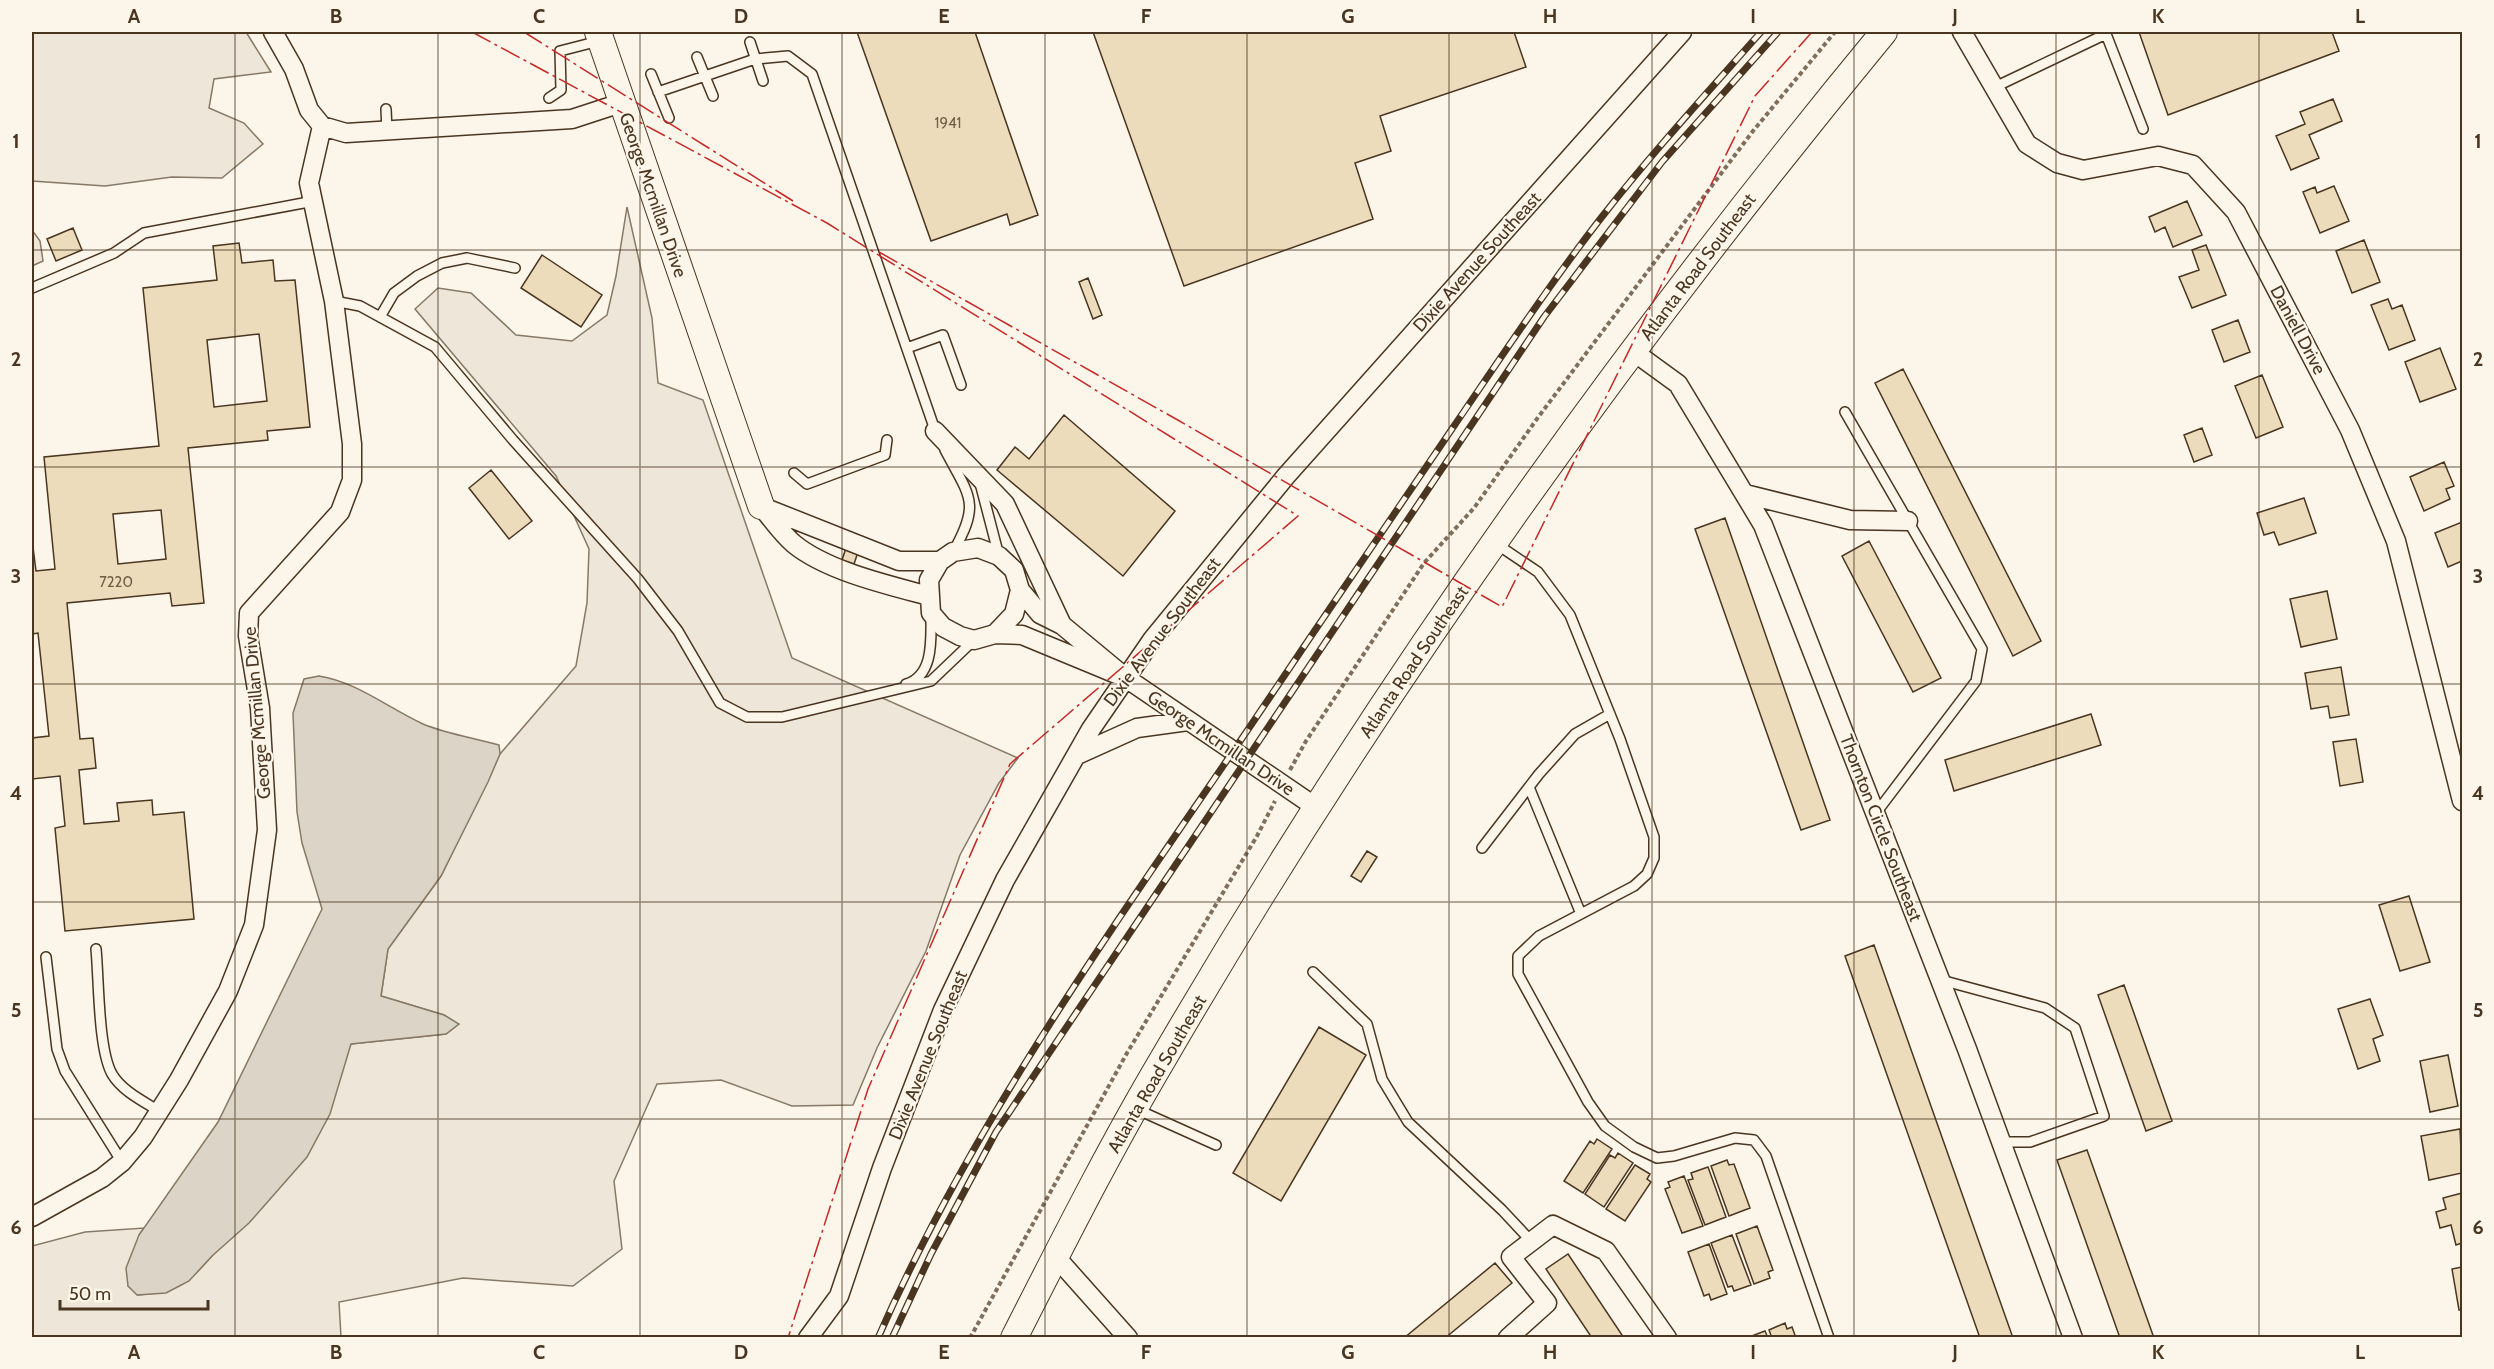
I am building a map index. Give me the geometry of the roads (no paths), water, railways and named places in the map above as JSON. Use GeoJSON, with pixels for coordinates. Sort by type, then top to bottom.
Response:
{"type":"FeatureCollection","features":[{"type":"Feature","properties":{"kind":"main road","name":"Atlanta Road Southeast"},"geometry":{"type":"LineString","coordinates":[[1014,1338],[1055,1256],[1162,1060],[1317,808],[1495,543],[1634,352],[1706,255],[1884,32]]}},
{"type":"Feature","properties":{"kind":"main road"},"geometry":{"type":"LineString","coordinates":[[599,36],[621,103]]}},
{"type":"Feature","properties":{"kind":"main road","name":"George Mcmillan Drive"},"geometry":{"type":"LineString","coordinates":[[621,103],[761,506]]}},
{"type":"Feature","properties":{"kind":"street"},"geometry":{"type":"LineString","coordinates":[[273,32],[294,69],[309,110],[322,126]]}},
{"type":"Feature","properties":{"kind":"street","name":"Dixie Avenue Southeast"},"geometry":{"type":"LineString","coordinates":[[808,1338],[839,1296],[882,1168],[943,1010],[1005,880],[1091,729],[1152,640],[1286,477],[1682,32]]}},
{"type":"Feature","properties":{"kind":"street","name":"Daniell Drive"},"geometry":{"type":"LineString","coordinates":[[1962,32],[2027,144],[2057,163],[2083,170],[2158,156],[2193,165],[2235,212],[2350,430],[2396,541],[2463,801]]}},
{"type":"Feature","properties":{"kind":"street","name":"George Mcmillan Drive"},"geometry":{"type":"LineString","coordinates":[[32,1217],[102,1178],[122,1162],[159,1111],[228,991],[254,925],[267,830],[260,708],[248,636],[249,613],[340,512],[352,480],[351,444],[334,301],[309,183],[322,126],[346,134],[572,119],[621,103]]}},
{"type":"Feature","properties":{"kind":"street","name":"Thornton Circle Southeast"},"geometry":{"type":"LineString","coordinates":[[1634,352],[1678,384],[1763,525],[1941,980],[2073,1338]]}},
{"type":"Feature","properties":{"kind":"street","name":"George Mcmillan Drive"},"geometry":{"type":"LineString","coordinates":[[935,431],[1005,504],[1062,625]]}},
{"type":"Feature","properties":{"kind":"street"},"geometry":{"type":"LineString","coordinates":[[1745,494],[1850,520],[1908,522]]}},
{"type":"Feature","properties":{"kind":"street"},"geometry":{"type":"LineString","coordinates":[[761,506],[899,561],[947,556],[978,548],[999,556]]}},
{"type":"Feature","properties":{"kind":"street","name":"George Mcmillan Drive"},"geometry":{"type":"LineString","coordinates":[[761,506],[793,544],[815,558],[892,586],[930,604],[943,627],[960,636],[974,640],[995,634],[1022,635],[1126,678]]}},
{"type":"Feature","properties":{"kind":"street"},"geometry":{"type":"LineString","coordinates":[[930,604],[929,580],[947,556]]}},
{"type":"Feature","properties":{"kind":"street","name":"George Mcmillan Drive"},"geometry":{"type":"LineString","coordinates":[[999,556],[1014,570],[1020,590],[1040,614],[1062,625],[1126,678],[1317,808]]}},
{"type":"Feature","properties":{"kind":"street"},"geometry":{"type":"LineString","coordinates":[[995,634],[1014,614],[1020,590]]}},
{"type":"Feature","properties":{"kind":"street"},"geometry":{"type":"LineString","coordinates":[[1077,755],[1137,728],[1188,721]]}},
{"type":"Feature","properties":{"kind":"street"},"geometry":{"type":"LineString","coordinates":[[1508,1338],[1547,1303],[1511,1257],[1553,1225],[1606,1251],[1667,1338]]}},
{"type":"Feature","properties":{"kind":"street"},"geometry":{"type":"LineString","coordinates":[[1055,1256],[1128,1338]]}},
{"type":"Feature","properties":{"kind":"lane"},"geometry":{"type":"LineString","coordinates":[[1995,87],[2106,34],[2144,129]]}},
{"type":"Feature","properties":{"kind":"lane"},"geometry":{"type":"LineString","coordinates":[[549,98],[561,90],[560,51],[599,36]]}},
{"type":"Feature","properties":{"kind":"lane"},"geometry":{"type":"LineString","coordinates":[[750,42],[763,81]]}},
{"type":"Feature","properties":{"kind":"lane"},"geometry":{"type":"LineString","coordinates":[[658,92],[755,59],[788,56],[813,74],[935,431],[965,488],[971,508],[968,526],[947,556]]}},
{"type":"Feature","properties":{"kind":"lane"},"geometry":{"type":"LineString","coordinates":[[697,57],[713,96]]}},
{"type":"Feature","properties":{"kind":"lane"},"geometry":{"type":"LineString","coordinates":[[651,74],[669,118]]}},
{"type":"Feature","properties":{"kind":"lane"},"geometry":{"type":"LineString","coordinates":[[386,109],[387,131]]}},
{"type":"Feature","properties":{"kind":"lane"},"geometry":{"type":"LineString","coordinates":[[32,288],[114,253],[144,233],[314,201]]}},
{"type":"Feature","properties":{"kind":"lane"},"geometry":{"type":"LineString","coordinates":[[380,317],[394,293],[417,276],[442,263],[467,258],[515,268]]}},
{"type":"Feature","properties":{"kind":"lane"},"geometry":{"type":"LineString","coordinates":[[334,301],[360,306],[435,347],[513,440],[638,579],[678,631],[720,703],[747,717],[782,717],[931,681],[974,640]]}},
{"type":"Feature","properties":{"kind":"lane"},"geometry":{"type":"LineString","coordinates":[[907,348],[943,335],[961,385]]}},
{"type":"Feature","properties":{"kind":"lane"},"geometry":{"type":"LineString","coordinates":[[1845,412],[1982,649],[1976,681],[1876,813]]}},
{"type":"Feature","properties":{"kind":"lane"},"geometry":{"type":"LineString","coordinates":[[794,473],[807,484],[846,471],[885,455],[887,440]]}},
{"type":"Feature","properties":{"kind":"lane"},"geometry":{"type":"LineString","coordinates":[[977,475],[999,556]]}},
{"type":"Feature","properties":{"kind":"lane"},"geometry":{"type":"LineString","coordinates":[[1495,543],[1538,572],[1556,593],[1570,615],[1610,714],[1654,837],[1654,858],[1647,874],[1634,886],[1539,936],[1518,956],[1518,974],[1588,1102],[1605,1126],[1634,1147],[1657,1158],[1674,1156],[1735,1138],[1754,1140],[1766,1156],[1829,1338]]}},
{"type":"Feature","properties":{"kind":"lane"},"geometry":{"type":"LineString","coordinates":[[782,717],[911,682],[931,660],[930,604]]}},
{"type":"Feature","properties":{"kind":"lane"},"geometry":{"type":"LineString","coordinates":[[1482,848],[1529,787],[1575,734],[1610,714]]}},
{"type":"Feature","properties":{"kind":"lane"},"geometry":{"type":"LineString","coordinates":[[1529,787],[1581,914]]}},
{"type":"Feature","properties":{"kind":"lane"},"geometry":{"type":"LineString","coordinates":[[96,949],[104,1043],[112,1073],[133,1095],[159,1111]]}},
{"type":"Feature","properties":{"kind":"lane"},"geometry":{"type":"LineString","coordinates":[[46,957],[57,1049],[65,1071],[122,1162]]}},
{"type":"Feature","properties":{"kind":"lane"},"geometry":{"type":"LineString","coordinates":[[1313,972],[1367,1024],[1382,1079],[1408,1122],[1502,1210],[1531,1242]]}},
{"type":"Feature","properties":{"kind":"lane"},"geometry":{"type":"LineString","coordinates":[[1941,980],[2044,1008],[2075,1028],[2104,1116],[2030,1142],[2001,1142]]}},
{"type":"Feature","properties":{"kind":"lane"},"geometry":{"type":"LineString","coordinates":[[1135,1109],[1216,1145]]}},
{"type":"Feature","properties":{"kind":"railway"},"geometry":{"type":"LineString","coordinates":[[878,1338],[916,1257],[1002,1101],[1049,1025],[1148,876],[1563,269],[1601,218],[1679,124],[1761,32]]}},
{"type":"Feature","properties":{"kind":"railway"},"geometry":{"type":"LineString","coordinates":[[892,1338],[931,1254],[996,1132],[1544,317],[1662,162],[1778,32]]}}]}
